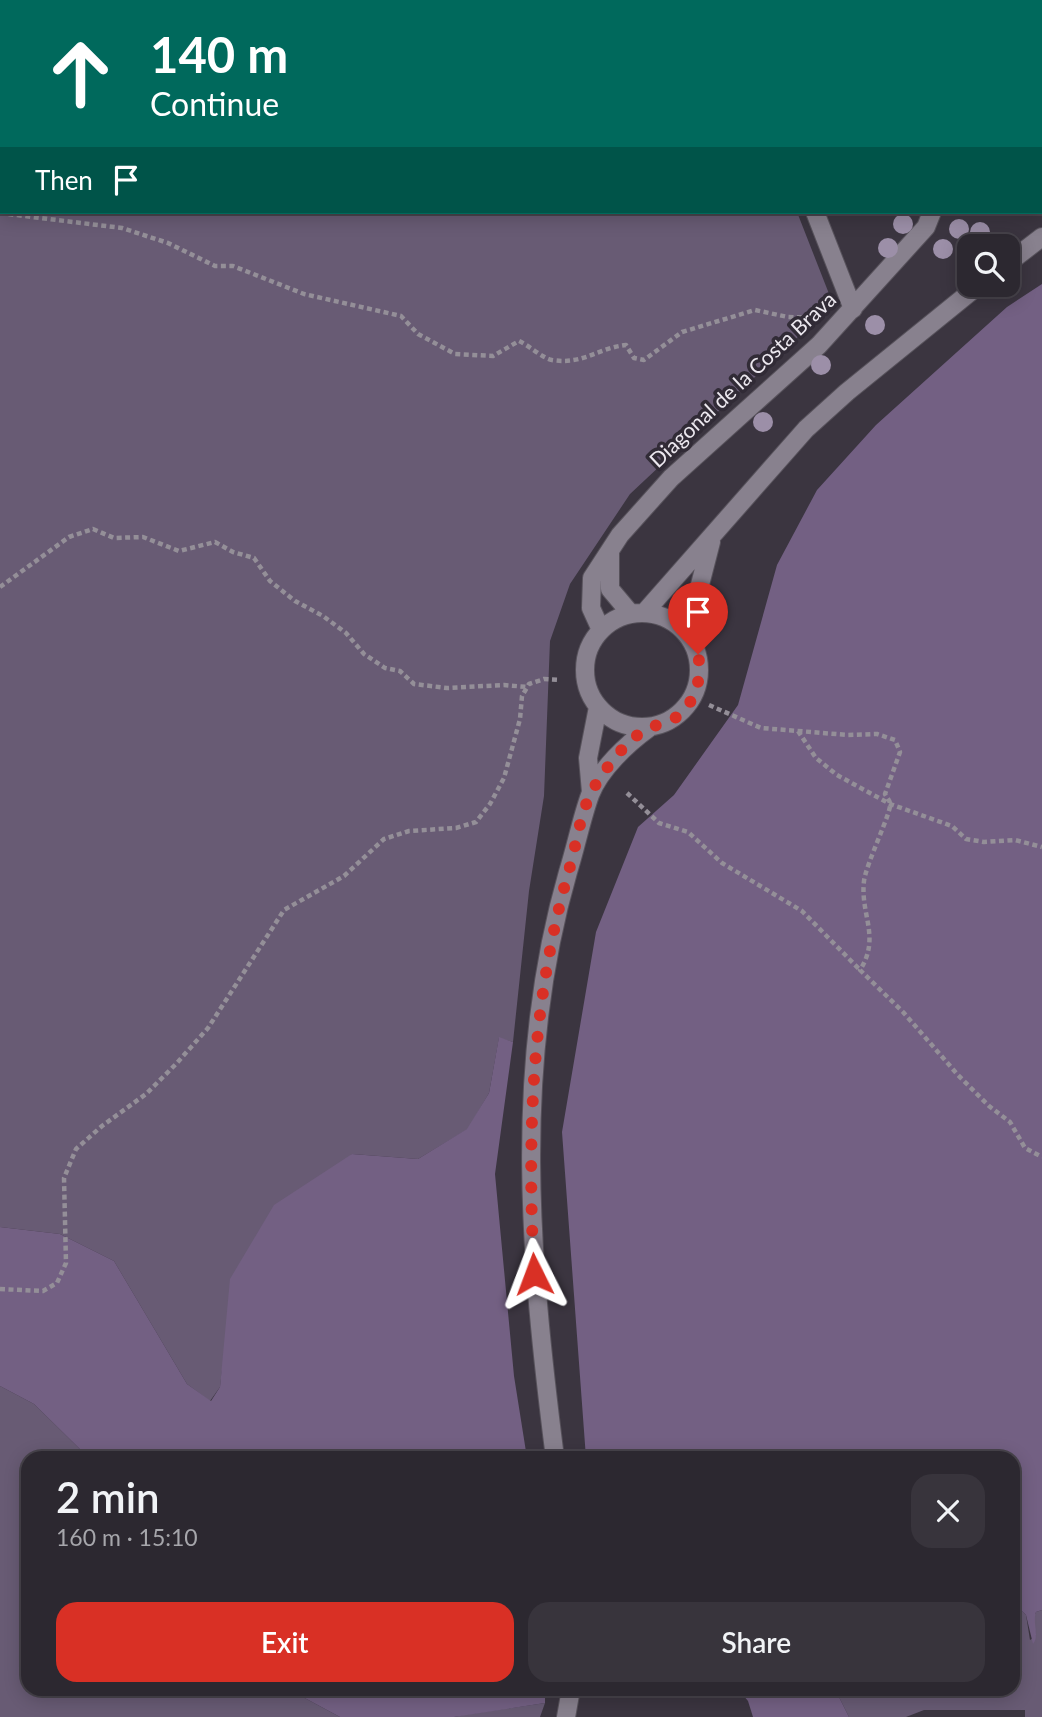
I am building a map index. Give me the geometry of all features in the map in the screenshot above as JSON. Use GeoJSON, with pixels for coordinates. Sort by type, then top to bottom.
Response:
{"type":"FeatureCollection","features":[{"type":"Feature","properties":{"kind":"street"},"geometry":{"type":"LineString","coordinates":[[817,214],[848,314]]}},
{"type":"Feature","properties":{"kind":"street","name":"Diagonal de la Costa Brava"},"geometry":{"type":"LineString","coordinates":[[601,631],[591,608],[593,578],[610,548],[671,478],[819,345],[926,227],[931,214]]}},
{"type":"Feature","properties":{"kind":"street"},"geometry":{"type":"LineString","coordinates":[[1020,254],[1042,237]]}},
{"type":"Feature","properties":{"kind":"street"},"geometry":{"type":"LineString","coordinates":[[638,613],[712,538],[747,493],[806,429],[866,376],[964,297]]}},
{"type":"Feature","properties":{"kind":"street"},"geometry":{"type":"LineString","coordinates":[[687,635],[712,538]]}},
{"type":"Feature","properties":{"kind":"street"},"geometry":{"type":"LineString","coordinates":[[610,548],[610,589],[638,613]]}},
{"type":"Feature","properties":{"kind":"street"},"geometry":{"type":"LineString","coordinates":[[591,793],[631,741],[649,728],[675,718],[688,705],[696,691],[699,662],[687,635],[668,619],[638,613],[615,620],[601,631],[590,646],[585,674],[589,691],[598,707],[611,718],[625,725],[649,728]]}},
{"type":"Feature","properties":{"kind":"street"},"geometry":{"type":"LineString","coordinates":[[554,1451],[534,1261],[529,1175],[535,1051],[548,956],[591,793],[588,758],[598,707]]}},
{"type":"Feature","properties":{"kind":"street"},"geometry":{"type":"LineString","coordinates":[[566,1717],[570,1696]]}},
{"type":"Feature","properties":{"kind":"path"},"geometry":{"type":"LineString","coordinates":[[8,214],[122,228],[168,243],[215,265],[233,266],[304,295],[401,316],[418,334],[455,354],[493,356],[519,341],[551,360],[587,359],[612,347],[626,345],[634,358],[644,360],[682,332],[755,310],[788,317],[848,314]]}},
{"type":"Feature","properties":{"kind":"path"},"geometry":{"type":"LineString","coordinates":[[0,587],[69,537],[93,529],[114,537],[143,537],[179,551],[215,542],[233,552],[254,558],[270,581],[295,601],[323,616],[346,634],[364,654],[385,668],[400,671],[414,684],[447,688],[504,685],[527,687]]}},
{"type":"Feature","properties":{"kind":"path"},"geometry":{"type":"LineString","coordinates":[[0,1289],[43,1290],[57,1283],[66,1263],[64,1178],[76,1149],[146,1094],[176,1065],[208,1028],[284,910],[344,876],[384,839],[409,831],[456,828],[476,822],[490,804],[504,778],[520,719],[522,696],[527,687],[544,679],[560,680]]}},
{"type":"Feature","properties":{"kind":"path"},"geometry":{"type":"LineString","coordinates":[[709,705],[761,728],[848,735],[877,734],[895,740],[900,752],[885,794],[890,804],[890,814],[874,844],[864,881],[870,955],[860,970]]}},
{"type":"Feature","properties":{"kind":"path"},"geometry":{"type":"LineString","coordinates":[[798,731],[816,758],[826,766],[859,789],[890,804],[953,826],[966,839],[984,842],[1015,840],[1042,847]]}},
{"type":"Feature","properties":{"kind":"path"},"geometry":{"type":"LineString","coordinates":[[627,793],[659,823],[688,832],[722,863],[802,911],[903,1012],[958,1075],[989,1106],[1010,1122],[1024,1148],[1042,1157]]}},
{"type":"Feature","properties":{"kind":"shaded area"},"geometry":{"type":"Polygon","coordinates":[[[0,214],[798,214],[833,304],[630,494],[570,584],[550,641],[544,796],[529,891],[513,1042],[499,1038],[489,1093],[468,1129],[418,1159],[352,1154],[222,1370],[220,1387],[210,1401],[187,1384],[114,1261],[60,1234],[0,1227],[0,214]]]}},
{"type":"Feature","properties":{"kind":"shaded area"},"geometry":{"type":"Polygon","coordinates":[[[1042,284],[1042,1610],[1036,1612],[1036,1637],[1033,1644],[1026,1615],[1020,1609],[1020,1451],[585,1451],[562,1132],[596,932],[638,827],[674,795],[738,705],[777,565],[817,490],[876,425],[1007,307],[1042,284]]]}},
{"type":"Feature","properties":{"kind":"shaded area"},"geometry":{"type":"Polygon","coordinates":[[[499,1037],[513,1042],[495,1174],[514,1376],[526,1451],[82,1451],[34,1404],[0,1386],[0,1227],[60,1234],[114,1261],[187,1384],[211,1401],[220,1387],[230,1279],[274,1205],[352,1154],[418,1159],[467,1129],[489,1093],[499,1037]]]}},
{"type":"Feature","properties":{"kind":"shaded area"},"geometry":{"type":"Polygon","coordinates":[[[0,1386],[34,1404],[82,1451],[21,1451],[21,1696],[301,1696],[340,1717],[0,1717],[0,1386]]]}},
{"type":"Feature","properties":{"kind":"shaded area"},"geometry":{"type":"Polygon","coordinates":[[[1020,1609],[1026,1615],[1030,1640],[1036,1636],[1033,1619],[1036,1612],[1042,1610],[1042,1717],[1025,1717],[1025,1710],[924,1710],[906,1717],[849,1717],[838,1696],[1020,1696],[1020,1609]]]}},
{"type":"Feature","properties":{"kind":"shaded area"},"geometry":{"type":"Polygon","coordinates":[[[301,1696],[545,1696],[545,1703],[454,1717],[340,1717],[301,1696]]]}},
{"type":"Feature","properties":{"kind":"shaded area"},"geometry":{"type":"Polygon","coordinates":[[[744,1696],[838,1696],[849,1717],[753,1717],[744,1696]]]}},
{"type":"Feature","properties":{"kind":"shaded area"},"geometry":{"type":"Polygon","coordinates":[[[545,1703],[540,1717],[454,1717],[463,1715],[545,1703]]]}},
{"type":"Feature","properties":{"kind":"route"},"geometry":{"type":"LineString","coordinates":[[534,1274],[529,1175],[535,1051],[548,956],[564,887],[591,793],[631,741],[649,728],[675,718],[688,705],[700,677],[698,654]]}}]}
